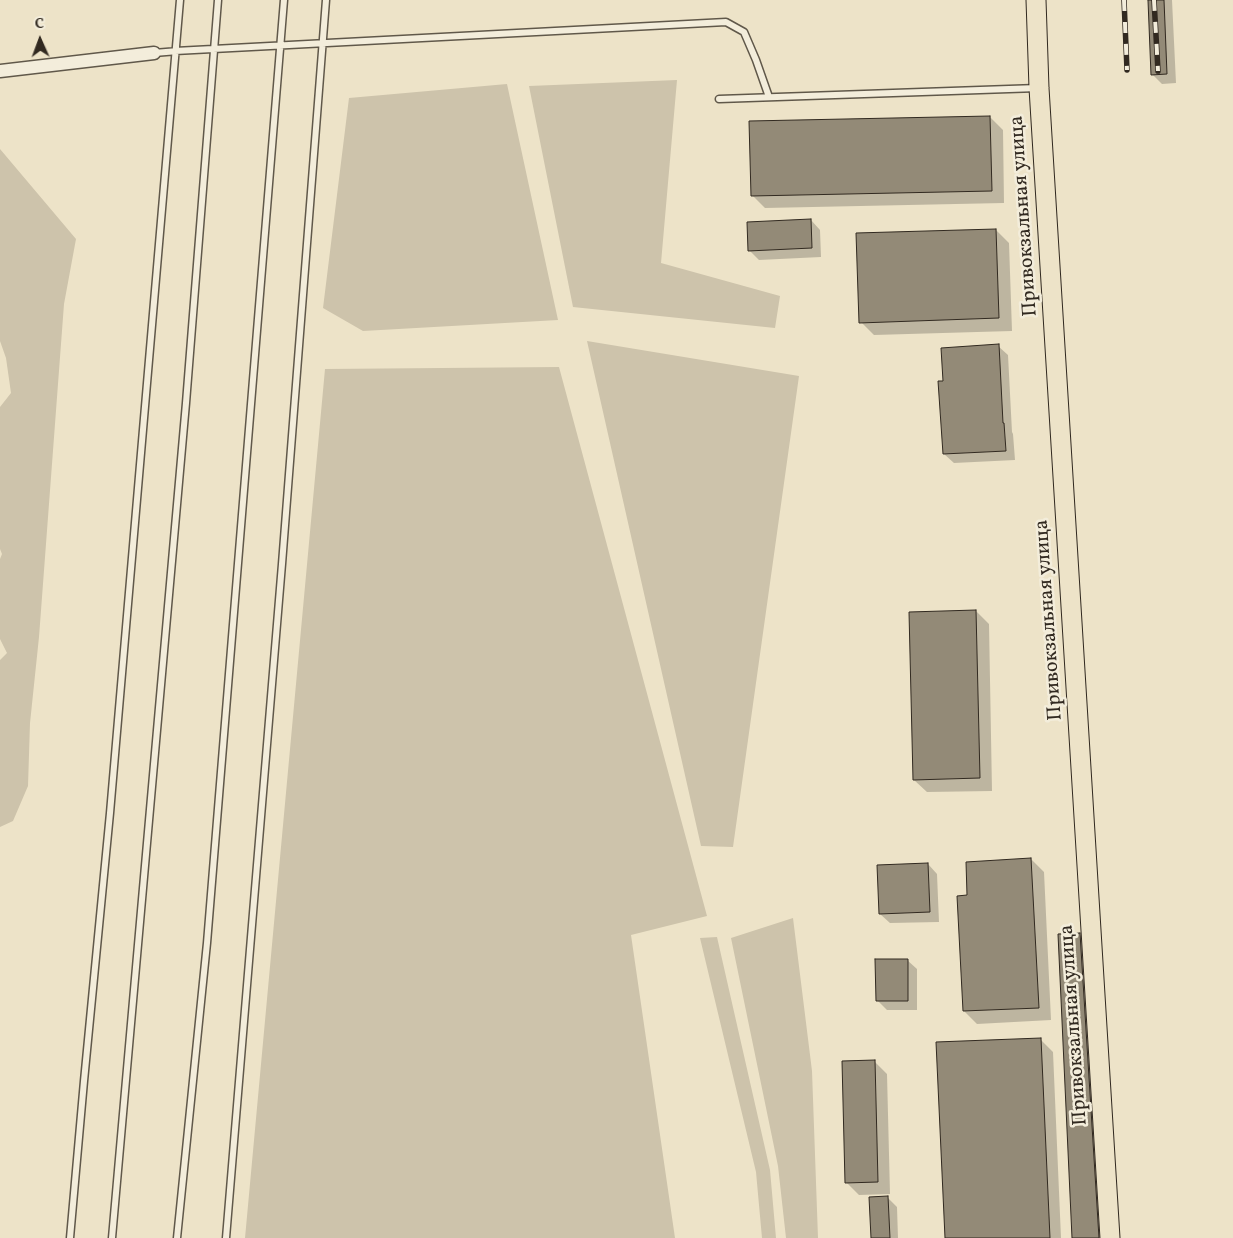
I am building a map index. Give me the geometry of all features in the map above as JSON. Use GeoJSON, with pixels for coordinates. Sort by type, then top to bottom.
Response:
{"type":"FeatureCollection","features":[{"type":"Feature","properties":{"kind":"main road","name":"Привокзальная улица"},"geometry":{"type":"LineString","coordinates":[[1036,0],[1039,88],[1110,1238]]}},
{"type":"Feature","properties":{"kind":"street"},"geometry":{"type":"LineString","coordinates":[[0,70],[154,53]]}},
{"type":"Feature","properties":{"kind":"lane"},"geometry":{"type":"LineString","coordinates":[[70,1238],[114,764],[180,0]]}},
{"type":"Feature","properties":{"kind":"lane"},"geometry":{"type":"LineString","coordinates":[[112,1238],[184,422],[218,0]]}},
{"type":"Feature","properties":{"kind":"lane"},"geometry":{"type":"LineString","coordinates":[[177,1238],[207,943],[284,0]]}},
{"type":"Feature","properties":{"kind":"lane"},"geometry":{"type":"LineString","coordinates":[[226,1238],[282,564],[326,0]]}},
{"type":"Feature","properties":{"kind":"lane"},"geometry":{"type":"LineString","coordinates":[[154,53],[726,22],[744,32],[769,97]]}},
{"type":"Feature","properties":{"kind":"lane"},"geometry":{"type":"LineString","coordinates":[[719,99],[1039,88]]}},
{"type":"Feature","properties":{"kind":"shaded area"},"geometry":{"type":"Polygon","coordinates":[[[677,80],[661,263],[780,296],[775,328],[573,307],[529,86],[677,80]]]}},
{"type":"Feature","properties":{"kind":"shaded area"},"geometry":{"type":"Polygon","coordinates":[[[507,84],[558,320],[363,331],[323,308],[349,98],[507,84]]]}},
{"type":"Feature","properties":{"kind":"shaded area"},"geometry":{"type":"Polygon","coordinates":[[[0,149],[76,239],[64,304],[39,637],[30,723],[28,786],[13,821],[0,827],[0,660],[7,653],[0,639],[0,559],[2,554],[0,549],[0,407],[11,393],[6,358],[0,341],[0,149]]]}},
{"type":"Feature","properties":{"kind":"shaded area"},"geometry":{"type":"Polygon","coordinates":[[[587,341],[799,376],[733,847],[701,846],[587,341]]]}},
{"type":"Feature","properties":{"kind":"shaded area"},"geometry":{"type":"Polygon","coordinates":[[[559,367],[707,916],[631,935],[675,1238],[245,1238],[325,369],[559,367]]]}},
{"type":"Feature","properties":{"kind":"shaded area"},"geometry":{"type":"Polygon","coordinates":[[[793,918],[812,1071],[818,1238],[786,1238],[778,1166],[731,938],[793,918]]]}},
{"type":"Feature","properties":{"kind":"shaded area"},"geometry":{"type":"Polygon","coordinates":[[[717,937],[770,1170],[776,1238],[762,1238],[756,1172],[700,938],[717,937]]]}},
{"type":"Feature","properties":{"kind":"building"},"geometry":{"type":"Polygon","coordinates":[[[1148,0],[1164,0],[1167,74],[1151,75],[1148,0]]]}},
{"type":"Feature","properties":{"kind":"building"},"geometry":{"type":"Polygon","coordinates":[[[990,116],[992,191],[751,196],[749,121],[990,116]]]}},
{"type":"Feature","properties":{"kind":"building"},"geometry":{"type":"Polygon","coordinates":[[[811,219],[812,248],[748,251],[747,222],[811,219]]]}},
{"type":"Feature","properties":{"kind":"building"},"geometry":{"type":"Polygon","coordinates":[[[996,229],[999,318],[859,323],[856,233],[996,229]]]}},
{"type":"Feature","properties":{"kind":"building"},"geometry":{"type":"Polygon","coordinates":[[[999,344],[1006,451],[943,454],[938,381],[943,381],[941,348],[999,344]]]}},
{"type":"Feature","properties":{"kind":"building"},"geometry":{"type":"Polygon","coordinates":[[[976,610],[980,778],[913,780],[909,612],[976,610]]]}},
{"type":"Feature","properties":{"kind":"building"},"geometry":{"type":"Polygon","coordinates":[[[1031,858],[1039,1008],[963,1011],[957,896],[967,895],[966,862],[1031,858]]]}},
{"type":"Feature","properties":{"kind":"building"},"geometry":{"type":"Polygon","coordinates":[[[928,863],[930,912],[879,914],[877,865],[928,863]]]}},
{"type":"Feature","properties":{"kind":"building"},"geometry":{"type":"Polygon","coordinates":[[[1080,933],[1099,1238],[1072,1238],[1058,934],[1080,933]]]}},
{"type":"Feature","properties":{"kind":"building"},"geometry":{"type":"Polygon","coordinates":[[[875,959],[908,959],[908,1001],[876,1001],[875,959]]]}},
{"type":"Feature","properties":{"kind":"building"},"geometry":{"type":"Polygon","coordinates":[[[1041,1038],[1050,1238],[945,1238],[936,1042],[1041,1038]]]}},
{"type":"Feature","properties":{"kind":"building"},"geometry":{"type":"Polygon","coordinates":[[[875,1060],[878,1182],[845,1183],[842,1061],[875,1060]]]}},
{"type":"Feature","properties":{"kind":"building"},"geometry":{"type":"Polygon","coordinates":[[[888,1196],[890,1238],[871,1238],[869,1197],[888,1196]]]}},
{"type":"Feature","properties":{"kind":"railway"},"geometry":{"type":"LineString","coordinates":[[1124,0],[1127,70]]}},
{"type":"Feature","properties":{"kind":"railway"},"geometry":{"type":"LineString","coordinates":[[1154,0],[1158,71]]}}]}
